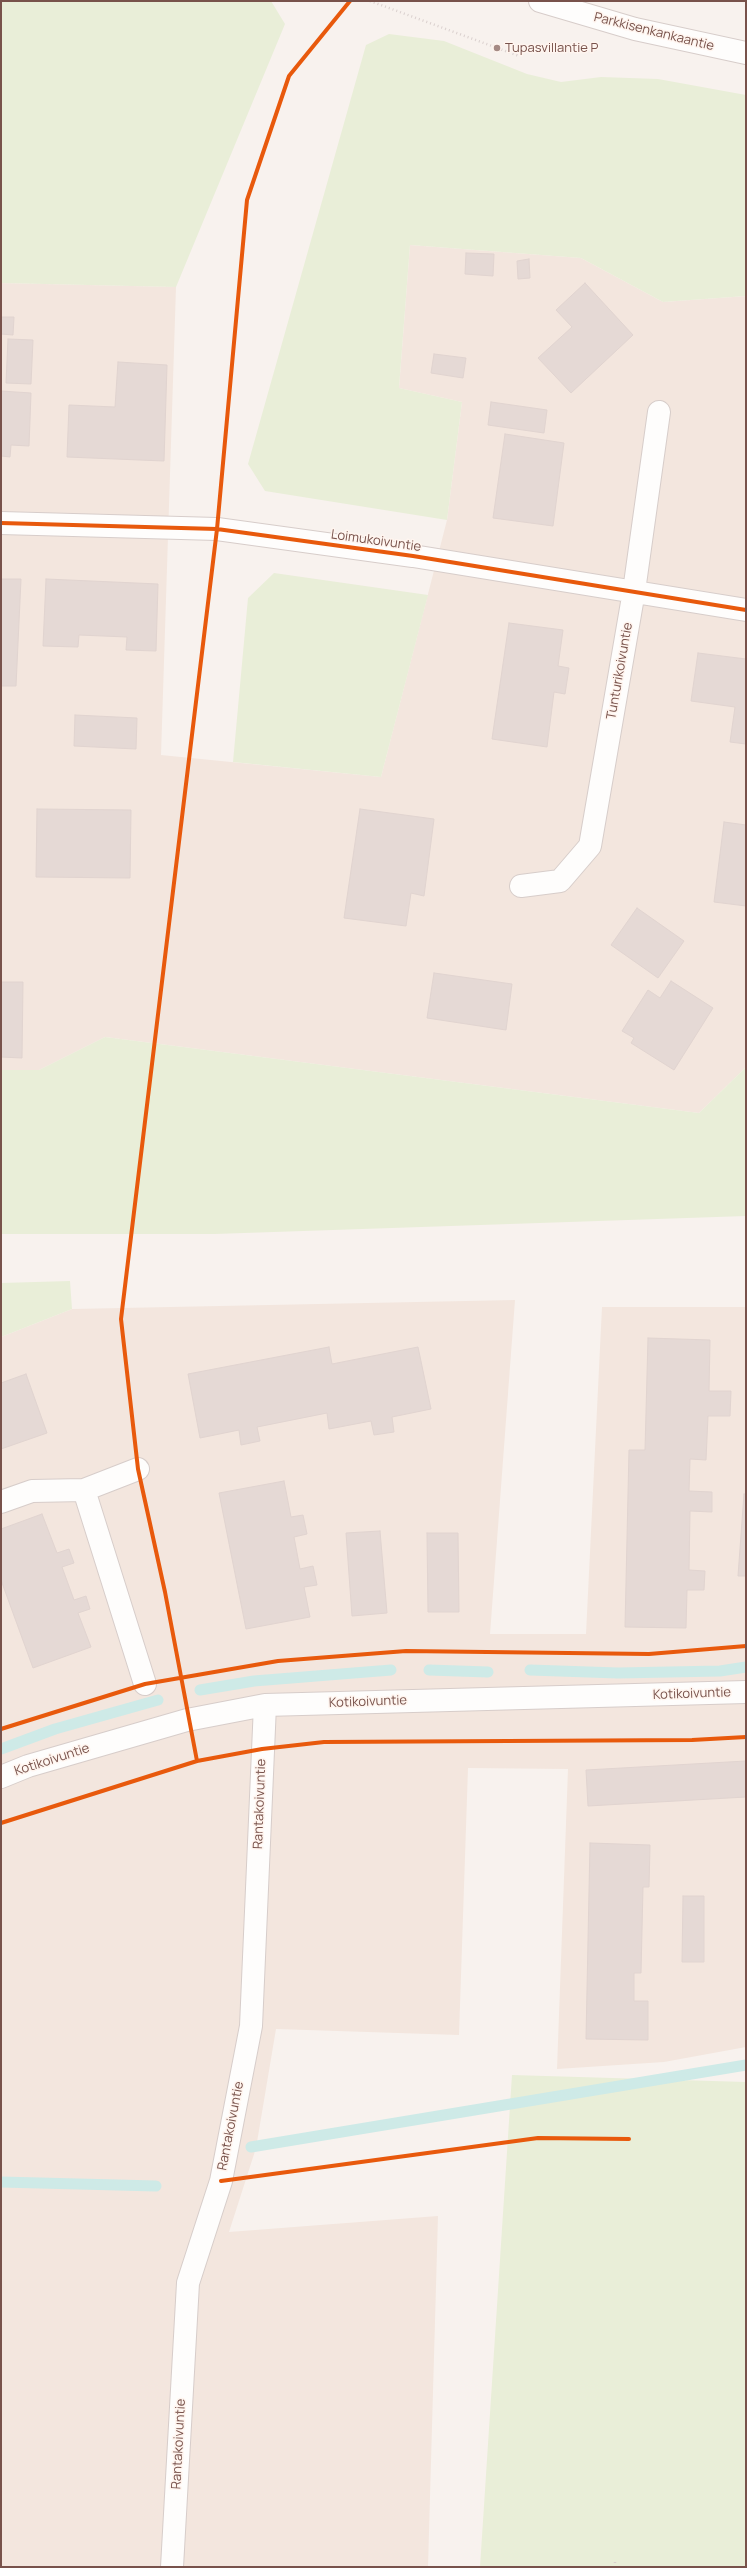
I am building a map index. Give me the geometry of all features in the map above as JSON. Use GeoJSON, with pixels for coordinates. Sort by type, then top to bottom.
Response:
{"type":"FeatureCollection","features":[{"type":"Feature","properties":{"kind":"street","name":"Parkkisenkankaantie"},"geometry":{"type":"LineString","coordinates":[[540,1],[635,29],[746,53]]}},
{"type":"Feature","properties":{"kind":"street","name":"Tunturikoivuntie"},"geometry":{"type":"LineString","coordinates":[[521,886],[560,881],[590,846],[634,591],[659,412]]}},
{"type":"Feature","properties":{"kind":"street","name":"Loimukoivuntie"},"geometry":{"type":"LineString","coordinates":[[1,523],[217,529],[413,556],[746,610]]}},
{"type":"Feature","properties":{"kind":"street"},"geometry":{"type":"LineString","coordinates":[[1,1502],[32,1491],[84,1490],[138,1469]]}},
{"type":"Feature","properties":{"kind":"street"},"geometry":{"type":"LineString","coordinates":[[84,1490],[146,1684]]}},
{"type":"Feature","properties":{"kind":"street","name":"Kotikoivuntie"},"geometry":{"type":"LineString","coordinates":[[1,1777],[28,1766],[188,1720],[265,1705],[746,1692]]}},
{"type":"Feature","properties":{"kind":"street","name":"Rantakoivuntie"},"geometry":{"type":"LineString","coordinates":[[172,2567],[188,2283],[221,2181],[251,2026],[265,1705]]}},
{"type":"Feature","properties":{"kind":"path"},"geometry":{"type":"LineString","coordinates":[[370,1],[519,56]]}},
{"type":"Feature","properties":{"kind":"path"},"geometry":{"type":"LineString","coordinates":[[221,2181],[538,2138],[629,2139]]}},
{"type":"Feature","properties":{"kind":"path"},"geometry":{"type":"LineString","coordinates":[[615,2560],[615,2567]]}},
{"type":"Feature","properties":{"kind":"shaded area"},"geometry":{"type":"Polygon","coordinates":[[[410,245],[581,258],[663,302],[746,296],[746,1067],[699,1113],[105,1037],[39,1070],[1,1070],[1,283],[176,287],[161,755],[381,777],[447,520],[462,402],[399,388],[410,245]]]}},
{"type":"Feature","properties":{"kind":"shaded area"},"geometry":{"type":"Polygon","coordinates":[[[515,1300],[490,1634],[586,1634],[602,1307],[746,1307],[746,2047],[664,2062],[557,2069],[568,1769],[468,1768],[459,2035],[276,2029],[256,2148],[229,2232],[438,2216],[428,2567],[1,2567],[1,1337],[72,1309],[515,1300]]]}},
{"type":"Feature","properties":{"kind":"green space"},"geometry":{"type":"Polygon","coordinates":[[[1,1],[271,1],[285,24],[176,287],[1,283],[1,1]]]}},
{"type":"Feature","properties":{"kind":"green space"},"geometry":{"type":"Polygon","coordinates":[[[389,34],[444,41],[527,74],[561,82],[601,77],[658,79],[746,95],[746,296],[663,302],[581,258],[410,245],[399,388],[462,402],[447,520],[265,491],[248,464],[366,45],[389,34]]]}},
{"type":"Feature","properties":{"kind":"green space"},"geometry":{"type":"Polygon","coordinates":[[[274,573],[428,595],[381,777],[233,762],[248,598],[274,573]]]}},
{"type":"Feature","properties":{"kind":"green space"},"geometry":{"type":"Polygon","coordinates":[[[105,1037],[699,1113],[746,1067],[746,1216],[215,1234],[1,1234],[1,1070],[39,1070],[105,1037]]]}},
{"type":"Feature","properties":{"kind":"green space"},"geometry":{"type":"Polygon","coordinates":[[[70,1281],[72,1309],[1,1337],[1,1283],[70,1281]]]}},
{"type":"Feature","properties":{"kind":"green space"},"geometry":{"type":"Polygon","coordinates":[[[512,2075],[746,2082],[746,2567],[480,2567],[512,2075]]]}},
{"type":"Feature","properties":{"kind":"building"},"geometry":{"type":"Polygon","coordinates":[[[466,253],[494,254],[493,276],[465,274],[466,253]]]}},
{"type":"Feature","properties":{"kind":"building"},"geometry":{"type":"Polygon","coordinates":[[[529,259],[530,278],[518,279],[517,261],[529,259]]]}},
{"type":"Feature","properties":{"kind":"building"},"geometry":{"type":"Polygon","coordinates":[[[585,283],[633,335],[571,393],[538,358],[572,327],[556,310],[585,283]]]}},
{"type":"Feature","properties":{"kind":"building"},"geometry":{"type":"Polygon","coordinates":[[[1,317],[14,317],[13,335],[1,334],[1,317]]]}},
{"type":"Feature","properties":{"kind":"building"},"geometry":{"type":"Polygon","coordinates":[[[8,339],[33,340],[31,384],[6,383],[8,339]]]}},
{"type":"Feature","properties":{"kind":"building"},"geometry":{"type":"Polygon","coordinates":[[[434,354],[466,358],[463,378],[431,373],[434,354]]]}},
{"type":"Feature","properties":{"kind":"building"},"geometry":{"type":"Polygon","coordinates":[[[118,362],[167,365],[164,461],[67,457],[69,405],[115,407],[118,362]]]}},
{"type":"Feature","properties":{"kind":"building"},"geometry":{"type":"Polygon","coordinates":[[[1,391],[31,393],[29,446],[11,445],[10,457],[1,456],[1,391]]]}},
{"type":"Feature","properties":{"kind":"building"},"geometry":{"type":"Polygon","coordinates":[[[491,402],[547,410],[544,433],[488,425],[491,402]]]}},
{"type":"Feature","properties":{"kind":"building"},"geometry":{"type":"Polygon","coordinates":[[[505,434],[564,443],[553,526],[493,518],[505,434]]]}},
{"type":"Feature","properties":{"kind":"building"},"geometry":{"type":"Polygon","coordinates":[[[1,579],[21,579],[16,686],[1,686],[1,579]]]}},
{"type":"Feature","properties":{"kind":"building"},"geometry":{"type":"Polygon","coordinates":[[[46,579],[158,584],[156,651],[126,650],[127,637],[79,635],[78,647],[43,646],[46,579]]]}},
{"type":"Feature","properties":{"kind":"building"},"geometry":{"type":"Polygon","coordinates":[[[509,623],[563,630],[558,666],[569,668],[565,694],[554,692],[547,747],[492,739],[509,623]]]}},
{"type":"Feature","properties":{"kind":"building"},"geometry":{"type":"Polygon","coordinates":[[[698,653],[746,659],[746,744],[730,742],[735,707],[691,701],[698,653]]]}},
{"type":"Feature","properties":{"kind":"building"},"geometry":{"type":"Polygon","coordinates":[[[75,715],[137,718],[136,749],[74,746],[75,715]]]}},
{"type":"Feature","properties":{"kind":"building"},"geometry":{"type":"Polygon","coordinates":[[[37,809],[131,810],[130,878],[36,877],[37,809]]]}},
{"type":"Feature","properties":{"kind":"building"},"geometry":{"type":"Polygon","coordinates":[[[360,809],[434,819],[424,896],[411,893],[406,926],[344,918],[360,809]]]}},
{"type":"Feature","properties":{"kind":"building"},"geometry":{"type":"Polygon","coordinates":[[[724,822],[746,825],[746,906],[714,902],[724,822]]]}},
{"type":"Feature","properties":{"kind":"building"},"geometry":{"type":"Polygon","coordinates":[[[637,908],[684,941],[658,978],[611,945],[637,908]]]}},
{"type":"Feature","properties":{"kind":"building"},"geometry":{"type":"Polygon","coordinates":[[[434,973],[512,984],[506,1030],[427,1018],[434,973]]]}},
{"type":"Feature","properties":{"kind":"building"},"geometry":{"type":"Polygon","coordinates":[[[671,981],[713,1008],[674,1070],[631,1043],[634,1038],[622,1031],[648,990],[660,998],[671,981]]]}},
{"type":"Feature","properties":{"kind":"building"},"geometry":{"type":"Polygon","coordinates":[[[1,982],[23,982],[22,1058],[1,1057],[1,982]]]}},
{"type":"Feature","properties":{"kind":"building"},"geometry":{"type":"Polygon","coordinates":[[[648,1338],[710,1340],[709,1391],[731,1391],[730,1416],[708,1416],[706,1460],[690,1459],[689,1491],[712,1492],[712,1512],[690,1511],[689,1570],[705,1571],[704,1590],[687,1590],[686,1628],[625,1627],[629,1450],[645,1450],[648,1338]]]}},
{"type":"Feature","properties":{"kind":"building"},"geometry":{"type":"Polygon","coordinates":[[[329,1347],[332,1364],[418,1347],[431,1409],[392,1417],[394,1432],[374,1435],[371,1421],[329,1429],[327,1413],[257,1427],[260,1441],[241,1445],[239,1430],[200,1438],[188,1374],[329,1347]]]}},
{"type":"Feature","properties":{"kind":"building"},"geometry":{"type":"Polygon","coordinates":[[[26,1374],[47,1433],[1,1449],[1,1383],[26,1374]]]}},
{"type":"Feature","properties":{"kind":"building"},"geometry":{"type":"Polygon","coordinates":[[[284,1481],[291,1517],[303,1515],[307,1534],[294,1537],[300,1569],[313,1566],[317,1585],[304,1587],[310,1617],[246,1629],[219,1493],[284,1481]]]}},
{"type":"Feature","properties":{"kind":"building"},"geometry":{"type":"Polygon","coordinates":[[[744,1494],[746,1494],[746,1576],[738,1576],[744,1494]]]}},
{"type":"Feature","properties":{"kind":"building"},"geometry":{"type":"Polygon","coordinates":[[[42,1514],[57,1553],[69,1549],[74,1563],[62,1567],[74,1600],[86,1596],[90,1609],[78,1613],[91,1647],[33,1668],[1,1580],[1,1529],[42,1514]]]}},
{"type":"Feature","properties":{"kind":"building"},"geometry":{"type":"Polygon","coordinates":[[[380,1531],[387,1613],[352,1616],[346,1533],[380,1531]]]}},
{"type":"Feature","properties":{"kind":"building"},"geometry":{"type":"Polygon","coordinates":[[[427,1533],[458,1533],[459,1612],[428,1612],[427,1533]]]}},
{"type":"Feature","properties":{"kind":"building"},"geometry":{"type":"Polygon","coordinates":[[[746,1761],[746,1797],[588,1806],[586,1770],[746,1761]]]}},
{"type":"Feature","properties":{"kind":"building"},"geometry":{"type":"Polygon","coordinates":[[[590,1843],[650,1845],[649,1887],[643,1887],[641,1973],[634,1973],[634,2001],[648,2001],[648,2040],[586,2039],[590,1843]]]}},
{"type":"Feature","properties":{"kind":"building"},"geometry":{"type":"Polygon","coordinates":[[[683,1896],[704,1896],[704,1962],[682,1962],[683,1896]]]}},
{"type":"Feature","properties":{"kind":"waterway"},"geometry":{"type":"LineString","coordinates":[[530,1670],[618,1673],[720,1671],[746,1667]]}},
{"type":"Feature","properties":{"kind":"waterway"},"geometry":{"type":"LineString","coordinates":[[200,1690],[254,1681],[391,1670]]}},
{"type":"Feature","properties":{"kind":"waterway"},"geometry":{"type":"LineString","coordinates":[[429,1670],[488,1672]]}},
{"type":"Feature","properties":{"kind":"waterway"},"geometry":{"type":"LineString","coordinates":[[1,1749],[55,1729],[158,1700]]}},
{"type":"Feature","properties":{"kind":"waterway"},"geometry":{"type":"LineString","coordinates":[[251,2147],[746,2065]]}},
{"type":"Feature","properties":{"kind":"waterway"},"geometry":{"type":"LineString","coordinates":[[1,2182],[156,2186]]}},
{"type":"Feature","properties":{"kind":"cycle path"},"geometry":{"type":"LineString","coordinates":[[197,1761],[165,1592],[138,1469],[121,1319],[217,529],[247,200],[289,76],[350,1]]}},
{"type":"Feature","properties":{"kind":"cycle path"},"geometry":{"type":"LineString","coordinates":[[1,523],[217,529],[413,556],[746,610]]}},
{"type":"Feature","properties":{"kind":"cycle path"},"geometry":{"type":"LineString","coordinates":[[1,1729],[145,1684],[278,1661],[406,1651],[649,1654],[746,1646]]}},
{"type":"Feature","properties":{"kind":"cycle path"},"geometry":{"type":"LineString","coordinates":[[1,1823],[197,1761],[262,1749],[324,1742],[692,1740],[746,1737]]}},
{"type":"Feature","properties":{"kind":"cycle path"},"geometry":{"type":"LineString","coordinates":[[221,2181],[538,2138],[629,2139]]}},
{"type":"Feature","properties":{"kind":"place","name":"Tupasvillantie P"},"geometry":{"type":"Point","coordinates":[497,48]}}]}
